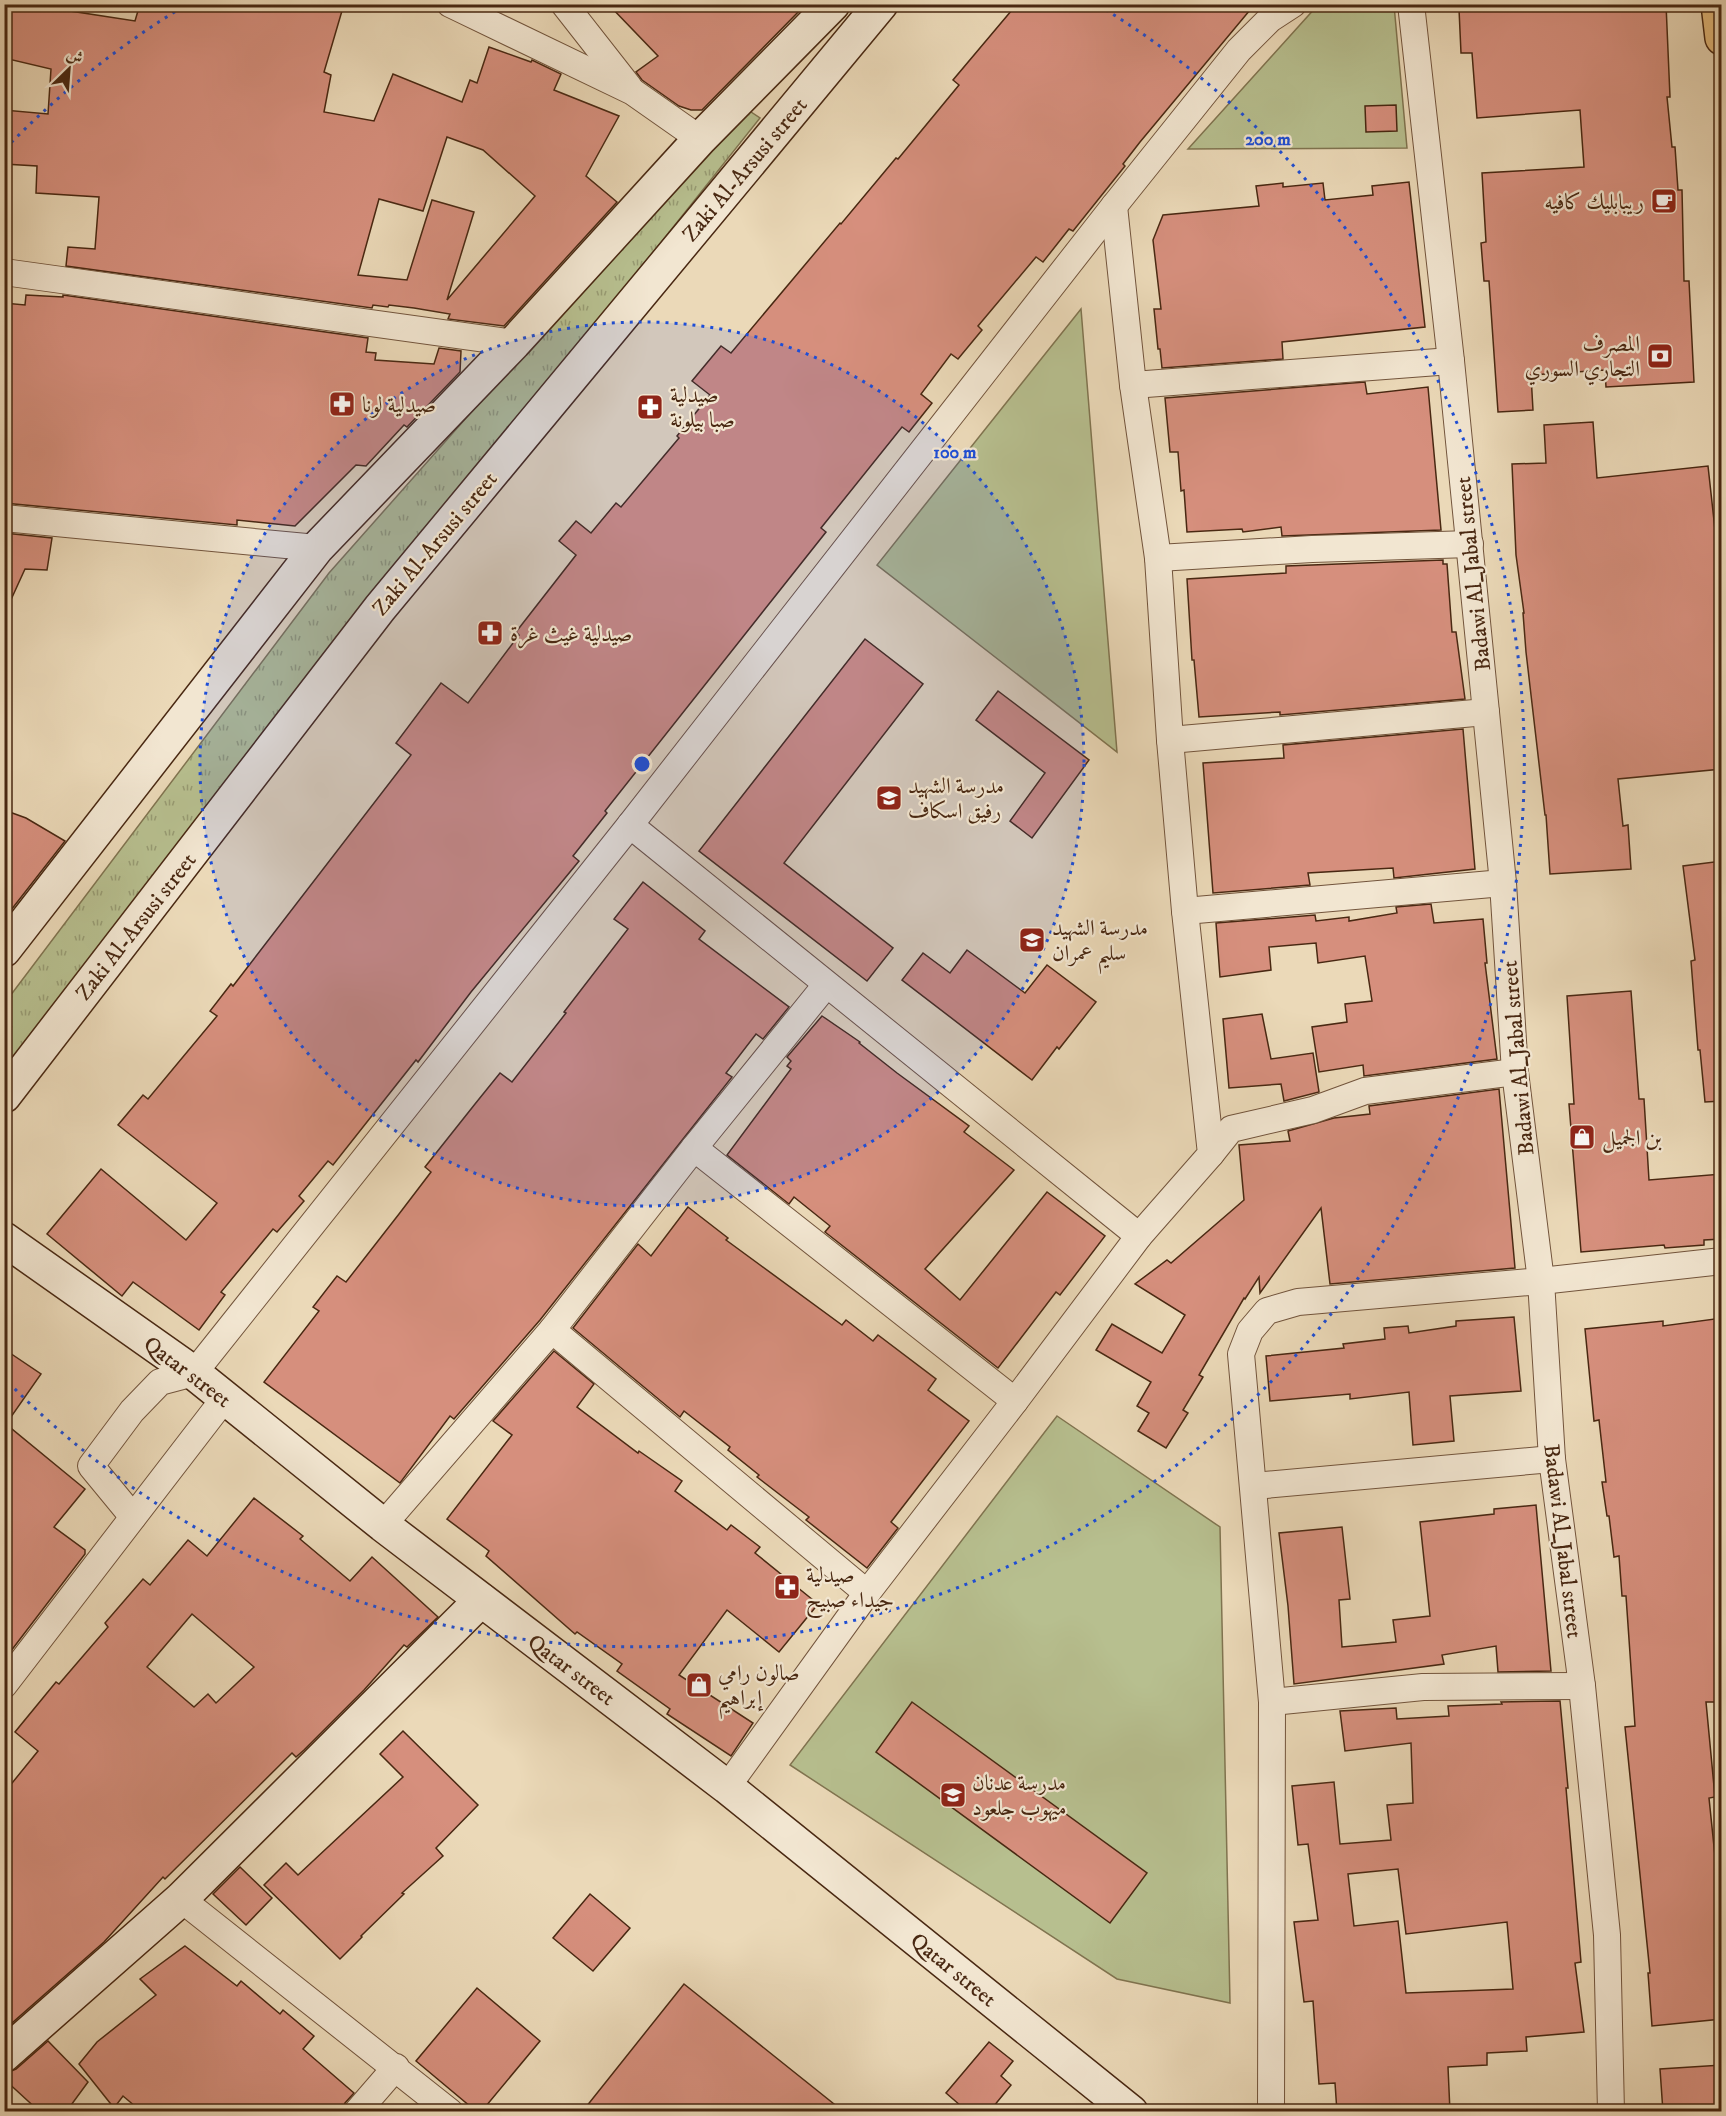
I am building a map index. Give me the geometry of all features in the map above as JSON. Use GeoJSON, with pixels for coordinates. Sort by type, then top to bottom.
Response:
{"type":"FeatureCollection","features":[{"type":"Feature","properties":{"kind":"main road"},"geometry":{"type":"LineString","coordinates":[[1718,4],[1722,38]]}},
{"type":"Feature","properties":{"kind":"street"},"geometry":{"type":"LineString","coordinates":[[450,4],[633,92],[700,139]]}},
{"type":"Feature","properties":{"kind":"street"},"geometry":{"type":"LineString","coordinates":[[564,4],[633,92]]}},
{"type":"Feature","properties":{"kind":"street"},"geometry":{"type":"LineString","coordinates":[[4,950],[317,548],[514,343],[700,139],[833,4]]}},
{"type":"Feature","properties":{"kind":"street","name":"Zaki Al-Arsusi street"},"geometry":{"type":"LineString","coordinates":[[4,1096],[380,608],[881,4]]}},
{"type":"Feature","properties":{"kind":"street"},"geometry":{"type":"LineString","coordinates":[[133,1517],[91,1466],[132,1411],[160,1382],[194,1373],[630,825],[1114,206],[1239,50],[1270,19],[1293,4]]}},
{"type":"Feature","properties":{"kind":"street","name":"Badawi Al_Jabal street"},"geometry":{"type":"LineString","coordinates":[[1411,4],[1451,361],[1503,883],[1515,1072],[1541,1281],[1552,1459],[1582,1686],[1607,1935],[1611,2112]]}},
{"type":"Feature","properties":{"kind":"street"},"geometry":{"type":"LineString","coordinates":[[1114,206],[1133,385],[1158,558],[1170,740],[1185,911],[1211,1154]]}},
{"type":"Feature","properties":{"kind":"street"},"geometry":{"type":"LineString","coordinates":[[4,273],[514,343]]}},
{"type":"Feature","properties":{"kind":"street"},"geometry":{"type":"LineString","coordinates":[[1133,385],[1451,361]]}},
{"type":"Feature","properties":{"kind":"street"},"geometry":{"type":"LineString","coordinates":[[4,518],[317,548]]}},
{"type":"Feature","properties":{"kind":"street"},"geometry":{"type":"LineString","coordinates":[[1158,558],[1312,549],[1470,544]]}},
{"type":"Feature","properties":{"kind":"street"},"geometry":{"type":"LineString","coordinates":[[1170,740],[1486,712]]}},
{"type":"Feature","properties":{"kind":"street"},"geometry":{"type":"LineString","coordinates":[[630,825],[1139,1236]]}},
{"type":"Feature","properties":{"kind":"street"},"geometry":{"type":"LineString","coordinates":[[1185,911],[1503,883]]}},
{"type":"Feature","properties":{"kind":"street"},"geometry":{"type":"LineString","coordinates":[[382,1525],[552,1330],[694,1148],[826,985]]}},
{"type":"Feature","properties":{"kind":"street"},"geometry":{"type":"LineString","coordinates":[[727,1787],[867,1593],[1139,1236],[1230,1129],[1313,1110],[1365,1091],[1515,1072]]}},
{"type":"Feature","properties":{"kind":"street"},"geometry":{"type":"LineString","coordinates":[[694,1148],[1015,1401]]}},
{"type":"Feature","properties":{"kind":"street","name":"Qatar street"},"geometry":{"type":"LineString","coordinates":[[4,1239],[194,1373],[382,1525],[727,1787],[1131,2112]]}},
{"type":"Feature","properties":{"kind":"street"},"geometry":{"type":"LineString","coordinates":[[1271,2112],[1272,1702],[1241,1354],[1250,1331],[1267,1311],[1298,1302],[1541,1281],[1722,1261]]}},
{"type":"Feature","properties":{"kind":"street"},"geometry":{"type":"LineString","coordinates":[[552,1330],[867,1593]]}},
{"type":"Feature","properties":{"kind":"street"},"geometry":{"type":"LineString","coordinates":[[4,1685],[224,1398]]}},
{"type":"Feature","properties":{"kind":"street"},"geometry":{"type":"LineString","coordinates":[[1254,1486],[1552,1459]]}},
{"type":"Feature","properties":{"kind":"street"},"geometry":{"type":"LineString","coordinates":[[4,2055],[181,1899],[482,1600]]}},
{"type":"Feature","properties":{"kind":"street"},"geometry":{"type":"LineString","coordinates":[[1272,1702],[1423,1687],[1582,1686]]}},
{"type":"Feature","properties":{"kind":"street"},"geometry":{"type":"LineString","coordinates":[[181,1899],[450,2112]]}},
{"type":"Feature","properties":{"kind":"street"},"geometry":{"type":"LineString","coordinates":[[357,2112],[396,2067]]}},
{"type":"Feature","properties":{"kind":"path"},"geometry":{"type":"LineString","coordinates":[[1721,455],[1718,405],[1722,405]]}},
{"type":"Feature","properties":{"kind":"green space"},"geometry":{"type":"Polygon","coordinates":[[[1326,4],[1394,5],[1407,148],[1188,149],[1317,6],[1326,4]]]}},
{"type":"Feature","properties":{"kind":"green space"},"geometry":{"type":"Polygon","coordinates":[[[742,106],[760,118],[5,1067],[4,1004],[329,573],[742,106]]]}},
{"type":"Feature","properties":{"kind":"green space"},"geometry":{"type":"Polygon","coordinates":[[[1081,309],[1117,752],[877,565],[1081,309]]]}},
{"type":"Feature","properties":{"kind":"green space"},"geometry":{"type":"Polygon","coordinates":[[[1057,1416],[1220,1527],[1230,2003],[1117,1979],[790,1765],[1057,1416]]]}},
{"type":"Feature","properties":{"kind":"building"},"geometry":{"type":"Polygon","coordinates":[[[4,4],[65,4],[64,10],[135,21],[140,4],[344,4],[324,72],[331,75],[324,112],[374,121],[393,74],[462,102],[470,80],[477,83],[489,47],[531,62],[532,60],[561,74],[554,90],[619,116],[586,176],[617,202],[504,326],[448,319],[450,314],[414,308],[373,305],[372,308],[66,266],[68,247],[95,249],[99,197],[36,193],[37,166],[4,164],[4,110],[48,114],[51,69],[4,58],[4,4]],[[447,137],[423,211],[379,199],[358,275],[407,280],[432,200],[474,212],[447,300],[535,196],[483,150],[447,137]]]}},
{"type":"Feature","properties":{"kind":"building"},"geometry":{"type":"Polygon","coordinates":[[[608,4],[806,4],[702,110],[691,110],[679,106],[642,80],[636,72],[658,56],[608,4]]]}},
{"type":"Feature","properties":{"kind":"building"},"geometry":{"type":"Polygon","coordinates":[[[1017,4],[1255,4],[1140,142],[1123,164],[1125,166],[1073,231],[1069,229],[1043,262],[1036,257],[978,326],[982,330],[958,359],[951,354],[921,394],[932,403],[909,432],[902,427],[821,528],[826,532],[605,811],[607,813],[573,856],[579,861],[333,1165],[328,1161],[299,1196],[304,1201],[277,1232],[273,1229],[221,1292],[225,1295],[199,1330],[133,1282],[122,1296],[47,1234],[101,1169],[186,1240],[217,1203],[118,1125],[143,1095],[148,1099],[217,1016],[210,1011],[231,984],[233,986],[411,755],[396,743],[441,683],[468,703],[519,635],[516,632],[576,555],[559,541],[576,521],[591,533],[616,503],[621,507],[679,438],[677,436],[710,395],[692,381],[721,346],[731,353],[959,85],[953,80],[1017,4]]]}},
{"type":"Feature","properties":{"kind":"building"},"geometry":{"type":"Polygon","coordinates":[[[1558,4],[1666,4],[1670,97],[1667,97],[1672,147],[1675,147],[1678,190],[1682,190],[1684,281],[1689,281],[1694,382],[1606,387],[1605,370],[1531,375],[1533,410],[1498,412],[1489,281],[1484,281],[1481,243],[1486,242],[1482,173],[1584,167],[1580,110],[1477,118],[1472,53],[1461,53],[1459,9],[1558,4]]]}},
{"type":"Feature","properties":{"kind":"building"},"geometry":{"type":"Polygon","coordinates":[[[1396,105],[1397,131],[1366,132],[1365,106],[1396,105]]]}},
{"type":"Feature","properties":{"kind":"building"},"geometry":{"type":"Polygon","coordinates":[[[1409,182],[1425,327],[1282,342],[1283,359],[1162,368],[1154,309],[1161,309],[1153,240],[1163,215],[1259,206],[1256,186],[1283,183],[1283,187],[1323,183],[1325,200],[1373,195],[1372,186],[1409,182]]]}},
{"type":"Feature","properties":{"kind":"building"},"geometry":{"type":"Polygon","coordinates":[[[26,295],[63,297],[63,295],[368,338],[366,352],[376,353],[375,360],[434,364],[439,348],[461,351],[460,372],[407,427],[404,425],[366,466],[356,465],[295,526],[237,520],[237,525],[4,503],[4,303],[25,305],[26,295]]]}},
{"type":"Feature","properties":{"kind":"building"},"geometry":{"type":"Polygon","coordinates":[[[1365,382],[1367,394],[1428,387],[1441,530],[1282,536],[1281,527],[1243,532],[1242,529],[1187,532],[1178,452],[1170,452],[1165,398],[1365,382]]]}},
{"type":"Feature","properties":{"kind":"building"},"geometry":{"type":"Polygon","coordinates":[[[1593,422],[1597,478],[1708,466],[1719,566],[1722,566],[1722,769],[1618,779],[1623,826],[1628,825],[1631,869],[1550,874],[1546,815],[1516,555],[1512,464],[1546,463],[1544,425],[1593,422]]]}},
{"type":"Feature","properties":{"kind":"building"},"geometry":{"type":"Polygon","coordinates":[[[4,533],[52,538],[47,570],[25,569],[4,615],[4,533]]]}},
{"type":"Feature","properties":{"kind":"building"},"geometry":{"type":"Polygon","coordinates":[[[1443,560],[1443,564],[1447,564],[1452,632],[1456,632],[1465,699],[1280,715],[1280,712],[1199,717],[1194,660],[1192,660],[1187,579],[1286,573],[1286,566],[1443,560]]]}},
{"type":"Feature","properties":{"kind":"building"},"geometry":{"type":"Polygon","coordinates":[[[865,639],[923,684],[784,863],[893,948],[867,981],[699,851],[865,639]]]}},
{"type":"Feature","properties":{"kind":"building"},"geometry":{"type":"Polygon","coordinates":[[[998,691],[1089,760],[1032,838],[1010,821],[1045,773],[976,720],[998,691]]]}},
{"type":"Feature","properties":{"kind":"building"},"geometry":{"type":"Polygon","coordinates":[[[1463,729],[1475,869],[1394,878],[1393,868],[1308,873],[1310,885],[1213,893],[1203,763],[1284,758],[1283,745],[1463,729]]]}},
{"type":"Feature","properties":{"kind":"building"},"geometry":{"type":"Polygon","coordinates":[[[4,810],[26,818],[65,841],[4,919],[4,810]]]}},
{"type":"Feature","properties":{"kind":"building"},"geometry":{"type":"Polygon","coordinates":[[[1722,861],[1722,1101],[1705,1102],[1700,1050],[1698,1050],[1691,961],[1695,960],[1683,866],[1722,861]]]}},
{"type":"Feature","properties":{"kind":"building"},"geometry":{"type":"Polygon","coordinates":[[[643,882],[705,931],[699,939],[789,1007],[763,1039],[756,1034],[726,1073],[732,1077],[540,1320],[454,1419],[450,1416],[400,1483],[264,1382],[319,1311],[313,1307],[337,1276],[346,1282],[431,1172],[425,1167],[500,1073],[512,1082],[566,1013],[564,1012],[628,929],[614,919],[643,882]]]}},
{"type":"Feature","properties":{"kind":"building"},"geometry":{"type":"Polygon","coordinates":[[[1431,904],[1434,923],[1483,919],[1487,963],[1485,963],[1497,1059],[1364,1076],[1363,1065],[1319,1072],[1312,1027],[1347,1022],[1345,1004],[1372,1001],[1365,956],[1318,963],[1316,943],[1269,947],[1271,970],[1220,977],[1216,923],[1315,915],[1316,921],[1349,917],[1349,921],[1397,913],[1396,907],[1431,904]]]}},
{"type":"Feature","properties":{"kind":"building"},"geometry":{"type":"Polygon","coordinates":[[[967,950],[1025,993],[1047,965],[1096,1002],[1032,1080],[902,980],[923,953],[950,973],[967,950]]]}},
{"type":"Feature","properties":{"kind":"building"},"geometry":{"type":"Polygon","coordinates":[[[1631,991],[1639,1099],[1644,1099],[1649,1180],[1722,1174],[1722,1239],[1704,1240],[1704,1245],[1665,1248],[1664,1245],[1581,1252],[1569,1104],[1574,1104],[1567,996],[1631,991]]]}},
{"type":"Feature","properties":{"kind":"building"},"geometry":{"type":"Polygon","coordinates":[[[1262,1014],[1271,1059],[1313,1053],[1319,1092],[1284,1101],[1281,1084],[1229,1088],[1223,1019],[1262,1014]]]}},
{"type":"Feature","properties":{"kind":"building"},"geometry":{"type":"Polygon","coordinates":[[[822,1016],[860,1042],[897,1073],[969,1126],[964,1132],[1014,1170],[925,1269],[960,1300],[1047,1192],[1105,1236],[1060,1295],[1056,1292],[998,1368],[825,1232],[830,1226],[794,1197],[789,1204],[727,1155],[791,1069],[787,1066],[791,1061],[787,1057],[822,1016]]]}},
{"type":"Feature","properties":{"kind":"building"},"geometry":{"type":"Polygon","coordinates":[[[1499,1089],[1515,1268],[1330,1284],[1321,1208],[1260,1293],[1259,1277],[1244,1298],[1199,1375],[1203,1377],[1183,1410],[1188,1413],[1166,1448],[1138,1431],[1149,1413],[1137,1406],[1151,1382],[1096,1350],[1112,1324],[1162,1353],[1185,1315],[1135,1284],[1167,1260],[1171,1263],[1244,1200],[1239,1145],[1290,1141],[1288,1131],[1334,1118],[1370,1114],[1369,1106],[1499,1089]]]}},
{"type":"Feature","properties":{"kind":"building"},"geometry":{"type":"Polygon","coordinates":[[[688,1207],[728,1238],[726,1240],[842,1325],[846,1320],[873,1341],[878,1335],[936,1379],[928,1390],[969,1421],[891,1522],[898,1528],[867,1568],[806,1520],[809,1517],[757,1477],[759,1475],[728,1450],[730,1447],[684,1411],[680,1417],[573,1328],[638,1244],[651,1256],[688,1207]]]}},
{"type":"Feature","properties":{"kind":"building"},"geometry":{"type":"Polygon","coordinates":[[[1514,1317],[1521,1391],[1450,1396],[1454,1441],[1413,1445],[1409,1392],[1350,1399],[1350,1394],[1270,1401],[1266,1356],[1344,1348],[1343,1344],[1385,1339],[1384,1328],[1408,1326],[1409,1333],[1456,1326],[1456,1321],[1514,1317]]]}},
{"type":"Feature","properties":{"kind":"building"},"geometry":{"type":"Polygon","coordinates":[[[1722,1318],[1722,1702],[1706,1702],[1715,1797],[1709,1798],[1719,1895],[1722,1894],[1722,2019],[1652,2026],[1648,1973],[1650,1973],[1625,1727],[1635,1726],[1626,1596],[1622,1596],[1619,1556],[1614,1557],[1609,1516],[1607,1516],[1602,1482],[1606,1482],[1599,1420],[1594,1421],[1585,1329],[1663,1321],[1663,1326],[1722,1318]]]}},
{"type":"Feature","properties":{"kind":"building"},"geometry":{"type":"Polygon","coordinates":[[[4,1349],[41,1374],[6,1424],[85,1489],[54,1527],[85,1550],[85,1554],[4,1660],[4,1349]]]}},
{"type":"Feature","properties":{"kind":"building"},"geometry":{"type":"Polygon","coordinates":[[[554,1351],[594,1384],[577,1407],[638,1453],[639,1451],[682,1481],[675,1491],[727,1530],[731,1525],[760,1547],[755,1553],[818,1604],[779,1652],[727,1610],[679,1675],[753,1723],[731,1756],[667,1714],[670,1709],[617,1671],[622,1664],[577,1632],[575,1634],[486,1556],[489,1551],[447,1519],[512,1435],[493,1421],[554,1351]]]}},
{"type":"Feature","properties":{"kind":"building"},"geometry":{"type":"Polygon","coordinates":[[[254,1498],[303,1536],[300,1539],[350,1581],[372,1557],[438,1617],[407,1647],[404,1645],[364,1690],[304,1750],[296,1757],[292,1753],[165,1879],[163,1877],[104,1942],[4,2030],[4,1793],[38,1751],[15,1732],[56,1682],[59,1684],[108,1627],[105,1623],[143,1579],[150,1585],[188,1540],[207,1556],[254,1498]],[[192,1614],[147,1667],[194,1707],[208,1694],[216,1703],[254,1667],[192,1614]]]}},
{"type":"Feature","properties":{"kind":"building"},"geometry":{"type":"Polygon","coordinates":[[[1536,1505],[1551,1671],[1498,1672],[1496,1646],[1442,1655],[1444,1664],[1294,1684],[1279,1533],[1342,1527],[1350,1599],[1339,1600],[1342,1647],[1396,1642],[1393,1620],[1430,1616],[1420,1522],[1494,1514],[1494,1509],[1536,1505]]]}},
{"type":"Feature","properties":{"kind":"building"},"geometry":{"type":"Polygon","coordinates":[[[1560,1701],[1581,1962],[1575,1963],[1584,2032],[1526,2037],[1527,2051],[1487,2053],[1487,2065],[1448,2067],[1450,2112],[1337,2112],[1335,2083],[1319,2084],[1313,2001],[1304,2002],[1294,1922],[1318,1920],[1308,1844],[1298,1845],[1292,1786],[1334,1782],[1340,1844],[1391,1840],[1387,1805],[1413,1803],[1411,1743],[1345,1751],[1340,1711],[1396,1708],[1397,1719],[1449,1716],[1448,1706],[1502,1704],[1501,1702],[1560,1701]],[[1398,1869],[1348,1874],[1354,1926],[1398,1921],[1406,1993],[1513,1989],[1507,1922],[1406,1934],[1398,1869]]]}},
{"type":"Feature","properties":{"kind":"building"},"geometry":{"type":"Polygon","coordinates":[[[912,1702],[1147,1873],[1110,1923],[876,1752],[912,1702]]]}},
{"type":"Feature","properties":{"kind":"building"},"geometry":{"type":"Polygon","coordinates":[[[403,1731],[478,1805],[436,1848],[443,1856],[402,1893],[404,1894],[340,1959],[264,1885],[286,1863],[298,1875],[403,1777],[380,1754],[403,1731]]]}},
{"type":"Feature","properties":{"kind":"building"},"geometry":{"type":"Polygon","coordinates":[[[240,1867],[272,1898],[246,1925],[213,1894],[240,1867]]]}},
{"type":"Feature","properties":{"kind":"building"},"geometry":{"type":"Polygon","coordinates":[[[590,1894],[630,1928],[593,1971],[553,1938],[590,1894]]]}},
{"type":"Feature","properties":{"kind":"building"},"geometry":{"type":"Polygon","coordinates":[[[185,1946],[237,1986],[241,1981],[280,2014],[283,2010],[314,2036],[303,2049],[354,2093],[345,2103],[342,2112],[142,2112],[123,2096],[114,2108],[79,2064],[97,2042],[156,1995],[140,1979],[185,1946]]]}},
{"type":"Feature","properties":{"kind":"building"},"geometry":{"type":"Polygon","coordinates":[[[684,1984],[844,2112],[582,2112],[684,1984]]]}},
{"type":"Feature","properties":{"kind":"building"},"geometry":{"type":"Polygon","coordinates":[[[477,1988],[540,2041],[481,2112],[477,2112],[416,2061],[477,1988]]]}},
{"type":"Feature","properties":{"kind":"building"},"geometry":{"type":"Polygon","coordinates":[[[48,2041],[88,2082],[66,2112],[40,2112],[4,2079],[4,2074],[16,2069],[48,2041]]]}},
{"type":"Feature","properties":{"kind":"building"},"geometry":{"type":"Polygon","coordinates":[[[989,2042],[1013,2061],[1001,2076],[1011,2085],[989,2112],[968,2112],[946,2093],[989,2042]]]}},
{"type":"Feature","properties":{"kind":"building"},"geometry":{"type":"Polygon","coordinates":[[[1722,2065],[1722,2112],[1663,2112],[1660,2069],[1722,2065]]]}},
{"type":"Feature","properties":{"kind":"place","name":"ريبابليك كافيه"},"geometry":{"type":"Point","coordinates":[1664,201]}},
{"type":"Feature","properties":{"kind":"place","name":"المصرف التجاري السوري"},"geometry":{"type":"Point","coordinates":[1660,356]}},
{"type":"Feature","properties":{"kind":"place","name":"صيدلية لونا"},"geometry":{"type":"Point","coordinates":[342,404]}},
{"type":"Feature","properties":{"kind":"place","name":"صيدلية صبا بيلونة"},"geometry":{"type":"Point","coordinates":[650,407]}},
{"type":"Feature","properties":{"kind":"place","name":"صيدلية غيث غرة"},"geometry":{"type":"Point","coordinates":[490,633]}},
{"type":"Feature","properties":{"kind":"place","name":"مدرسة الشهيد رفيق اسكاف"},"geometry":{"type":"Point","coordinates":[889,798]}},
{"type":"Feature","properties":{"kind":"place","name":"مدرسة الشهيد سليم عمران"},"geometry":{"type":"Point","coordinates":[1032,940]}},
{"type":"Feature","properties":{"kind":"place","name":"بن الجميل"},"geometry":{"type":"Point","coordinates":[1582,1137]}},
{"type":"Feature","properties":{"kind":"place","name":"صيدلية جيداء صبيح"},"geometry":{"type":"Point","coordinates":[787,1587]}},
{"type":"Feature","properties":{"kind":"place","name":"صالون رامي إبراهيم"},"geometry":{"type":"Point","coordinates":[699,1685]}},
{"type":"Feature","properties":{"kind":"place","name":"مدرسة عدنان ميهوب جلعود"},"geometry":{"type":"Point","coordinates":[953,1795]}}]}
